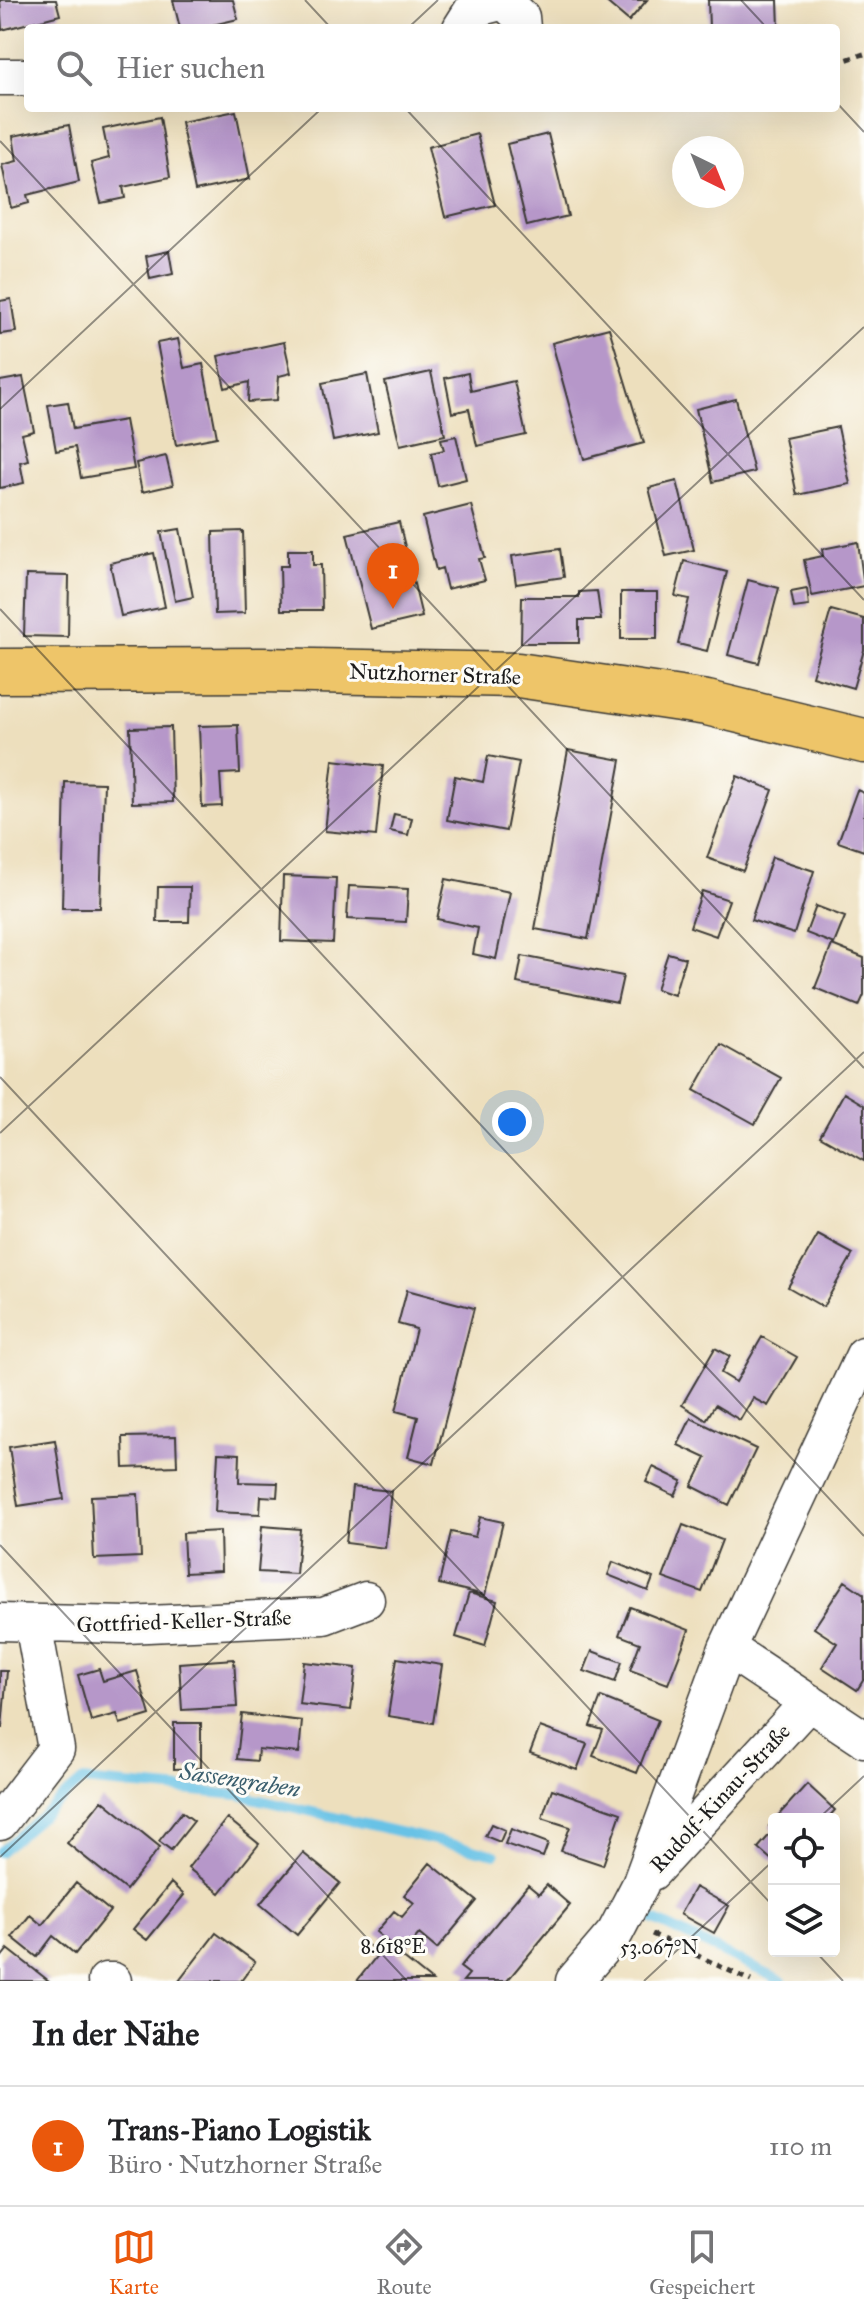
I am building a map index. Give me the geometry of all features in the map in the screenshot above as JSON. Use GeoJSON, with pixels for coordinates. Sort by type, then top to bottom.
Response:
{"type":"FeatureCollection","features":[{"type":"Feature","properties":{"kind":"main road","name":"Nutzhorner Straße"},"geometry":{"type":"LineString","coordinates":[[0,671],[263,670],[518,675],[707,703],[864,741]]}},
{"type":"Feature","properties":{"kind":"street"},"geometry":{"type":"LineString","coordinates":[[464,24],[473,9],[504,1],[521,17],[522,24]]}},
{"type":"Feature","properties":{"kind":"street"},"geometry":{"type":"LineString","coordinates":[[0,77],[24,77]]}},
{"type":"Feature","properties":{"kind":"street","name":"Rudolf-Kinau-Straße"},"geometry":{"type":"LineString","coordinates":[[640,1885],[727,1648],[864,1355]]}},
{"type":"Feature","properties":{"kind":"street","name":"Gottfried-Keller-Straße"},"geometry":{"type":"LineString","coordinates":[[16,1623],[126,1625],[324,1616],[366,1600]]}},
{"type":"Feature","properties":{"kind":"street"},"geometry":{"type":"LineString","coordinates":[[0,1822],[56,1749],[16,1623]]}},
{"type":"Feature","properties":{"kind":"street","name":"Rudolf-Kinau-Straße"},"geometry":{"type":"LineString","coordinates":[[727,1648],[864,1739]]}},
{"type":"Feature","properties":{"kind":"street","name":"Rudolf-Kinau-Straße"},"geometry":{"type":"LineString","coordinates":[[640,1885],[809,1702]]}},
{"type":"Feature","properties":{"kind":"street"},"geometry":{"type":"LineString","coordinates":[[574,1981],[622,1920],[640,1885]]}},
{"type":"Feature","properties":{"kind":"path"},"geometry":{"type":"LineString","coordinates":[[840,62],[864,54]]}},
{"type":"Feature","properties":{"kind":"path"},"geometry":{"type":"LineString","coordinates":[[622,1920],[751,1981]]}},
{"type":"Feature","properties":{"kind":"building"},"geometry":{"type":"Polygon","coordinates":[[[0,0],[56,0],[60,15],[2,30],[0,0]]]}},
{"type":"Feature","properties":{"kind":"building"},"geometry":{"type":"Polygon","coordinates":[[[173,0],[233,0],[238,19],[217,24],[179,24],[173,0]]]}},
{"type":"Feature","properties":{"kind":"building"},"geometry":{"type":"Polygon","coordinates":[[[604,0],[647,0],[629,21],[604,0]]]}},
{"type":"Feature","properties":{"kind":"building"},"geometry":{"type":"Polygon","coordinates":[[[708,0],[778,0],[779,24],[709,24],[708,0]]]}},
{"type":"Feature","properties":{"kind":"building"},"geometry":{"type":"Polygon","coordinates":[[[236,112],[250,179],[195,191],[181,122],[236,112]]]}},
{"type":"Feature","properties":{"kind":"building"},"geometry":{"type":"Polygon","coordinates":[[[160,117],[170,177],[123,187],[125,198],[101,203],[91,163],[109,158],[103,129],[160,117]]]}},
{"type":"Feature","properties":{"kind":"building"},"geometry":{"type":"Polygon","coordinates":[[[69,125],[79,182],[27,195],[29,203],[11,208],[2,165],[17,161],[13,136],[69,125]]]}},
{"type":"Feature","properties":{"kind":"building"},"geometry":{"type":"Polygon","coordinates":[[[477,134],[495,205],[445,217],[428,147],[477,134]]]}},
{"type":"Feature","properties":{"kind":"building"},"geometry":{"type":"Polygon","coordinates":[[[548,134],[568,216],[527,226],[507,144],[548,134]]]}},
{"type":"Feature","properties":{"kind":"building"},"geometry":{"type":"Polygon","coordinates":[[[169,251],[173,274],[150,279],[146,256],[169,251]]]}},
{"type":"Feature","properties":{"kind":"building"},"geometry":{"type":"Polygon","coordinates":[[[11,299],[16,332],[0,334],[0,301],[11,299]]]}},
{"type":"Feature","properties":{"kind":"building"},"geometry":{"type":"Polygon","coordinates":[[[609,328],[644,443],[584,459],[552,343],[609,328]]]}},
{"type":"Feature","properties":{"kind":"building"},"geometry":{"type":"Polygon","coordinates":[[[178,339],[184,368],[203,364],[217,437],[176,445],[157,343],[178,339]]]}},
{"type":"Feature","properties":{"kind":"building"},"geometry":{"type":"Polygon","coordinates":[[[284,342],[291,373],[279,376],[277,400],[248,402],[249,382],[225,388],[218,356],[284,342]]]}},
{"type":"Feature","properties":{"kind":"building"},"geometry":{"type":"Polygon","coordinates":[[[431,372],[445,435],[400,445],[385,382],[431,372]]]}},
{"type":"Feature","properties":{"kind":"building"},"geometry":{"type":"Polygon","coordinates":[[[468,373],[471,391],[514,381],[526,435],[477,446],[469,409],[452,413],[445,378],[468,373]]]}},
{"type":"Feature","properties":{"kind":"building"},"geometry":{"type":"Polygon","coordinates":[[[367,374],[378,432],[333,441],[322,383],[367,374]]]}},
{"type":"Feature","properties":{"kind":"building"},"geometry":{"type":"Polygon","coordinates":[[[23,377],[34,431],[22,434],[28,460],[20,462],[24,483],[0,488],[0,381],[23,377]]]}},
{"type":"Feature","properties":{"kind":"building"},"geometry":{"type":"Polygon","coordinates":[[[736,399],[754,472],[713,482],[696,409],[736,399]]]}},
{"type":"Feature","properties":{"kind":"building"},"geometry":{"type":"Polygon","coordinates":[[[68,402],[73,429],[125,420],[134,469],[81,478],[75,447],[56,451],[48,405],[68,402]]]}},
{"type":"Feature","properties":{"kind":"building"},"geometry":{"type":"Polygon","coordinates":[[[838,427],[850,484],[797,495],[785,438],[838,427]]]}},
{"type":"Feature","properties":{"kind":"building"},"geometry":{"type":"Polygon","coordinates":[[[456,436],[466,479],[438,486],[431,453],[444,450],[441,439],[456,436]]]}},
{"type":"Feature","properties":{"kind":"building"},"geometry":{"type":"Polygon","coordinates":[[[166,456],[173,485],[142,492],[136,463],[166,456]]]}},
{"type":"Feature","properties":{"kind":"building"},"geometry":{"type":"Polygon","coordinates":[[[677,481],[694,550],[666,556],[649,488],[677,481]]]}},
{"type":"Feature","properties":{"kind":"building"},"geometry":{"type":"Polygon","coordinates":[[[471,505],[485,558],[479,559],[485,580],[447,589],[442,568],[436,570],[423,517],[471,505]]]}},
{"type":"Feature","properties":{"kind":"building"},"geometry":{"type":"Polygon","coordinates":[[[399,522],[422,617],[371,629],[347,534],[399,522]]]}},
{"type":"Feature","properties":{"kind":"building"},"geometry":{"type":"Polygon","coordinates":[[[180,529],[193,597],[175,601],[161,532],[180,529]]]}},
{"type":"Feature","properties":{"kind":"building"},"geometry":{"type":"Polygon","coordinates":[[[243,531],[245,613],[215,614],[213,532],[243,531]]]}},
{"type":"Feature","properties":{"kind":"building"},"geometry":{"type":"Polygon","coordinates":[[[858,542],[864,586],[812,596],[804,560],[823,556],[822,549],[858,542]]]}},
{"type":"Feature","properties":{"kind":"building"},"geometry":{"type":"Polygon","coordinates":[[[560,549],[564,577],[516,584],[512,556],[560,549]]]}},
{"type":"Feature","properties":{"kind":"building"},"geometry":{"type":"Polygon","coordinates":[[[288,550],[313,550],[313,565],[321,565],[322,610],[281,610],[280,566],[288,566],[288,550]]]}},
{"type":"Feature","properties":{"kind":"building"},"geometry":{"type":"Polygon","coordinates":[[[154,553],[165,607],[121,616],[110,563],[154,553]]]}},
{"type":"Feature","properties":{"kind":"building"},"geometry":{"type":"Polygon","coordinates":[[[684,561],[727,572],[707,651],[678,644],[689,599],[675,596],[684,561]]]}},
{"type":"Feature","properties":{"kind":"building"},"geometry":{"type":"Polygon","coordinates":[[[26,575],[69,576],[68,637],[24,636],[26,575]]]}},
{"type":"Feature","properties":{"kind":"building"},"geometry":{"type":"Polygon","coordinates":[[[748,580],[779,588],[759,663],[728,655],[748,580]]]}},
{"type":"Feature","properties":{"kind":"building"},"geometry":{"type":"Polygon","coordinates":[[[807,589],[809,606],[794,608],[791,592],[807,589]]]}},
{"type":"Feature","properties":{"kind":"building"},"geometry":{"type":"Polygon","coordinates":[[[597,591],[601,620],[579,620],[579,643],[521,643],[522,597],[579,597],[579,592],[597,591]]]}},
{"type":"Feature","properties":{"kind":"building"},"geometry":{"type":"Polygon","coordinates":[[[621,592],[657,592],[657,639],[621,639],[621,592]]]}},
{"type":"Feature","properties":{"kind":"building"},"geometry":{"type":"Polygon","coordinates":[[[831,610],[864,619],[864,650],[853,688],[812,676],[831,610]]]}},
{"type":"Feature","properties":{"kind":"building"},"geometry":{"type":"Polygon","coordinates":[[[238,725],[240,773],[220,774],[222,806],[202,807],[199,726],[238,725]]]}},
{"type":"Feature","properties":{"kind":"building"},"geometry":{"type":"Polygon","coordinates":[[[171,727],[173,802],[132,803],[130,728],[171,727]]]}},
{"type":"Feature","properties":{"kind":"building"},"geometry":{"type":"Polygon","coordinates":[[[568,750],[621,760],[588,939],[535,929],[568,750]]]}},
{"type":"Feature","properties":{"kind":"building"},"geometry":{"type":"Polygon","coordinates":[[[488,756],[519,762],[506,831],[447,820],[455,776],[483,782],[488,756]]]}},
{"type":"Feature","properties":{"kind":"building"},"geometry":{"type":"Polygon","coordinates":[[[333,760],[383,766],[376,836],[325,831],[333,760]]]}},
{"type":"Feature","properties":{"kind":"building"},"geometry":{"type":"Polygon","coordinates":[[[737,776],[773,790],[743,871],[707,858],[737,776]]]}},
{"type":"Feature","properties":{"kind":"building"},"geometry":{"type":"Polygon","coordinates":[[[65,782],[104,783],[100,908],[62,908],[65,782]]]}},
{"type":"Feature","properties":{"kind":"building"},"geometry":{"type":"Polygon","coordinates":[[[857,790],[864,793],[864,851],[838,842],[857,790]]]}},
{"type":"Feature","properties":{"kind":"building"},"geometry":{"type":"Polygon","coordinates":[[[394,814],[412,818],[408,835],[390,831],[394,814]]]}},
{"type":"Feature","properties":{"kind":"building"},"geometry":{"type":"Polygon","coordinates":[[[772,857],[814,871],[794,934],[751,920],[772,857]]]}},
{"type":"Feature","properties":{"kind":"building"},"geometry":{"type":"Polygon","coordinates":[[[283,876],[336,878],[333,943],[281,941],[283,876]]]}},
{"type":"Feature","properties":{"kind":"building"},"geometry":{"type":"Polygon","coordinates":[[[446,879],[510,892],[496,959],[473,954],[478,928],[437,919],[446,879]]]}},
{"type":"Feature","properties":{"kind":"building"},"geometry":{"type":"Polygon","coordinates":[[[349,886],[408,889],[406,922],[347,919],[349,886]]]}},
{"type":"Feature","properties":{"kind":"building"},"geometry":{"type":"Polygon","coordinates":[[[158,887],[190,887],[189,922],[157,922],[158,887]]]}},
{"type":"Feature","properties":{"kind":"building"},"geometry":{"type":"Polygon","coordinates":[[[702,891],[729,900],[716,936],[690,927],[702,891]]]}},
{"type":"Feature","properties":{"kind":"building"},"geometry":{"type":"Polygon","coordinates":[[[816,906],[845,917],[834,944],[806,933],[816,906]]]}},
{"type":"Feature","properties":{"kind":"building"},"geometry":{"type":"Polygon","coordinates":[[[832,945],[864,958],[864,995],[859,1006],[815,988],[832,945]]]}},
{"type":"Feature","properties":{"kind":"building"},"geometry":{"type":"Polygon","coordinates":[[[668,953],[685,958],[674,995],[656,989],[668,953]]]}},
{"type":"Feature","properties":{"kind":"building"},"geometry":{"type":"Polygon","coordinates":[[[522,956],[623,976],[617,1003],[517,983],[522,956]]]}},
{"type":"Feature","properties":{"kind":"building"},"geometry":{"type":"Polygon","coordinates":[[[720,1044],[781,1078],[755,1124],[694,1090],[720,1044]]]}},
{"type":"Feature","properties":{"kind":"building"},"geometry":{"type":"Polygon","coordinates":[[[844,1093],[864,1105],[864,1161],[820,1136],[844,1093]]]}},
{"type":"Feature","properties":{"kind":"building"},"geometry":{"type":"Polygon","coordinates":[[[818,1235],[853,1254],[823,1307],[788,1287],[818,1235]]]}},
{"type":"Feature","properties":{"kind":"building"},"geometry":{"type":"Polygon","coordinates":[[[407,1290],[474,1308],[434,1464],[408,1457],[418,1417],[396,1411],[416,1329],[398,1324],[407,1290]]]}},
{"type":"Feature","properties":{"kind":"building"},"geometry":{"type":"Polygon","coordinates":[[[762,1337],[797,1357],[768,1406],[753,1398],[740,1420],[715,1405],[706,1420],[682,1405],[715,1348],[730,1356],[721,1373],[736,1382],[762,1337]]]}},
{"type":"Feature","properties":{"kind":"building"},"geometry":{"type":"Polygon","coordinates":[[[691,1418],[756,1449],[729,1505],[692,1486],[706,1458],[678,1445],[691,1418]]]}},
{"type":"Feature","properties":{"kind":"building"},"geometry":{"type":"Polygon","coordinates":[[[176,1436],[177,1466],[124,1468],[123,1437],[176,1436]]]}},
{"type":"Feature","properties":{"kind":"building"},"geometry":{"type":"Polygon","coordinates":[[[55,1440],[64,1499],[18,1506],[9,1447],[55,1440]]]}},
{"type":"Feature","properties":{"kind":"building"},"geometry":{"type":"Polygon","coordinates":[[[218,1453],[240,1454],[239,1482],[278,1483],[277,1497],[261,1496],[260,1514],[215,1512],[218,1453]]]}},
{"type":"Feature","properties":{"kind":"building"},"geometry":{"type":"Polygon","coordinates":[[[653,1467],[682,1481],[675,1496],[646,1482],[653,1467]]]}},
{"type":"Feature","properties":{"kind":"building"},"geometry":{"type":"Polygon","coordinates":[[[352,1487],[391,1491],[385,1548],[346,1543],[352,1487]]]}},
{"type":"Feature","properties":{"kind":"building"},"geometry":{"type":"Polygon","coordinates":[[[138,1494],[141,1557],[94,1559],[91,1496],[138,1494]]]}},
{"type":"Feature","properties":{"kind":"building"},"geometry":{"type":"Polygon","coordinates":[[[480,1517],[503,1522],[485,1595],[439,1584],[451,1532],[475,1537],[480,1517]]]}},
{"type":"Feature","properties":{"kind":"building"},"geometry":{"type":"Polygon","coordinates":[[[683,1525],[722,1540],[702,1592],[663,1578],[683,1525]]]}},
{"type":"Feature","properties":{"kind":"building"},"geometry":{"type":"Polygon","coordinates":[[[262,1526],[300,1529],[296,1574],[258,1572],[262,1526]]]}},
{"type":"Feature","properties":{"kind":"building"},"geometry":{"type":"Polygon","coordinates":[[[220,1531],[221,1571],[185,1573],[183,1533],[220,1531]]]}},
{"type":"Feature","properties":{"kind":"building"},"geometry":{"type":"Polygon","coordinates":[[[613,1562],[653,1578],[648,1591],[608,1575],[613,1562]]]}},
{"type":"Feature","properties":{"kind":"building"},"geometry":{"type":"Polygon","coordinates":[[[845,1581],[864,1594],[864,1679],[857,1690],[822,1667],[837,1643],[814,1628],[845,1581]]]}},
{"type":"Feature","properties":{"kind":"building"},"geometry":{"type":"Polygon","coordinates":[[[469,1593],[497,1601],[485,1646],[456,1637],[469,1593]]]}},
{"type":"Feature","properties":{"kind":"building"},"geometry":{"type":"Polygon","coordinates":[[[630,1607],[689,1630],[668,1684],[630,1670],[640,1643],[619,1635],[630,1607]]]}},
{"type":"Feature","properties":{"kind":"building"},"geometry":{"type":"Polygon","coordinates":[[[592,1651],[622,1662],[615,1682],[584,1671],[592,1651]]]}},
{"type":"Feature","properties":{"kind":"building"},"geometry":{"type":"Polygon","coordinates":[[[397,1658],[442,1665],[433,1723],[388,1716],[397,1658]]]}},
{"type":"Feature","properties":{"kind":"building"},"geometry":{"type":"Polygon","coordinates":[[[234,1659],[237,1707],[182,1710],[179,1663],[234,1659]]]}},
{"type":"Feature","properties":{"kind":"building"},"geometry":{"type":"Polygon","coordinates":[[[304,1662],[356,1668],[351,1710],[299,1704],[304,1662]]]}},
{"type":"Feature","properties":{"kind":"building"},"geometry":{"type":"Polygon","coordinates":[[[99,1669],[103,1681],[137,1671],[150,1715],[120,1724],[117,1714],[91,1721],[78,1675],[99,1669]]]}},
{"type":"Feature","properties":{"kind":"building"},"geometry":{"type":"Polygon","coordinates":[[[0,1671],[7,1671],[2,1728],[0,1728],[0,1671]]]}},
{"type":"Feature","properties":{"kind":"building"},"geometry":{"type":"Polygon","coordinates":[[[601,1697],[658,1720],[637,1773],[593,1756],[603,1730],[590,1726],[601,1697]]]}},
{"type":"Feature","properties":{"kind":"building"},"geometry":{"type":"Polygon","coordinates":[[[242,1714],[302,1721],[299,1753],[258,1749],[257,1761],[237,1759],[242,1714]]]}},
{"type":"Feature","properties":{"kind":"building"},"geometry":{"type":"Polygon","coordinates":[[[174,1723],[201,1723],[201,1768],[174,1769],[174,1723]]]}},
{"type":"Feature","properties":{"kind":"building"},"geometry":{"type":"Polygon","coordinates":[[[540,1727],[587,1744],[577,1770],[530,1753],[540,1727]]]}},
{"type":"Feature","properties":{"kind":"building"},"geometry":{"type":"Polygon","coordinates":[[[807,1784],[835,1810],[832,1813],[780,1813],[807,1784]]]}},
{"type":"Feature","properties":{"kind":"building"},"geometry":{"type":"Polygon","coordinates":[[[552,1789],[621,1813],[603,1865],[561,1851],[570,1827],[542,1818],[552,1789]]]}},
{"type":"Feature","properties":{"kind":"building"},"geometry":{"type":"Polygon","coordinates":[[[102,1800],[160,1847],[126,1890],[67,1843],[102,1800]]]}},
{"type":"Feature","properties":{"kind":"building"},"geometry":{"type":"Polygon","coordinates":[[[182,1812],[194,1821],[171,1850],[159,1841],[182,1812]]]}},
{"type":"Feature","properties":{"kind":"building"},"geometry":{"type":"Polygon","coordinates":[[[227,1818],[259,1844],[220,1893],[188,1868],[227,1818]]]}},
{"type":"Feature","properties":{"kind":"building"},"geometry":{"type":"Polygon","coordinates":[[[491,1824],[505,1830],[500,1842],[485,1836],[491,1824]]]}},
{"type":"Feature","properties":{"kind":"building"},"geometry":{"type":"Polygon","coordinates":[[[511,1829],[548,1843],[543,1857],[505,1844],[511,1829]]]}},
{"type":"Feature","properties":{"kind":"building"},"geometry":{"type":"Polygon","coordinates":[[[768,1837],[768,1857],[758,1848],[768,1837]]]}},
{"type":"Feature","properties":{"kind":"building"},"geometry":{"type":"Polygon","coordinates":[[[303,1853],[340,1883],[297,1935],[260,1904],[303,1853]]]}},
{"type":"Feature","properties":{"kind":"building"},"geometry":{"type":"Polygon","coordinates":[[[430,1863],[477,1901],[437,1949],[419,1934],[402,1954],[376,1932],[394,1911],[402,1917],[414,1903],[404,1895],[430,1863]]]}},
{"type":"Feature","properties":{"kind":"building"},"geometry":{"type":"Polygon","coordinates":[[[76,1883],[110,1911],[75,1954],[53,1936],[37,1957],[12,1937],[30,1915],[42,1925],[76,1883]]]}},
{"type":"Feature","properties":{"kind":"building"},"geometry":{"type":"Polygon","coordinates":[[[171,1883],[184,1895],[147,1940],[133,1929],[171,1883]]]}},
{"type":"Feature","properties":{"kind":"building"},"geometry":{"type":"Polygon","coordinates":[[[528,1885],[539,1894],[547,1885],[570,1905],[507,1981],[463,1981],[469,1974],[460,1967],[528,1885]]]}},
{"type":"Feature","properties":{"kind":"building"},"geometry":{"type":"Polygon","coordinates":[[[695,1887],[729,1906],[714,1933],[680,1914],[695,1887]]]}},
{"type":"Feature","properties":{"kind":"building"},"geometry":{"type":"Polygon","coordinates":[[[216,1933],[255,1962],[241,1981],[179,1981],[216,1933]]]}},
{"type":"Feature","properties":{"kind":"building"},"geometry":{"type":"Polygon","coordinates":[[[386,1944],[432,1981],[357,1981],[386,1944]]]}},
{"type":"Feature","properties":{"kind":"building"},"geometry":{"type":"Polygon","coordinates":[[[8,1949],[49,1981],[0,1981],[0,1959],[8,1949]]]}},
{"type":"Feature","properties":{"kind":"waterway","name":"Sassengraben"},"geometry":{"type":"LineString","coordinates":[[0,1852],[82,1781],[239,1795],[495,1854]]}},
{"type":"Feature","properties":{"kind":"waterway","name":"Sassengraben"},"geometry":{"type":"LineString","coordinates":[[650,1918],[782,1981]]}},
{"type":"Feature","properties":{"kind":"place","name":"Trans-Piano Logistik"},"geometry":{"type":"Point","coordinates":[393,609]}}]}
